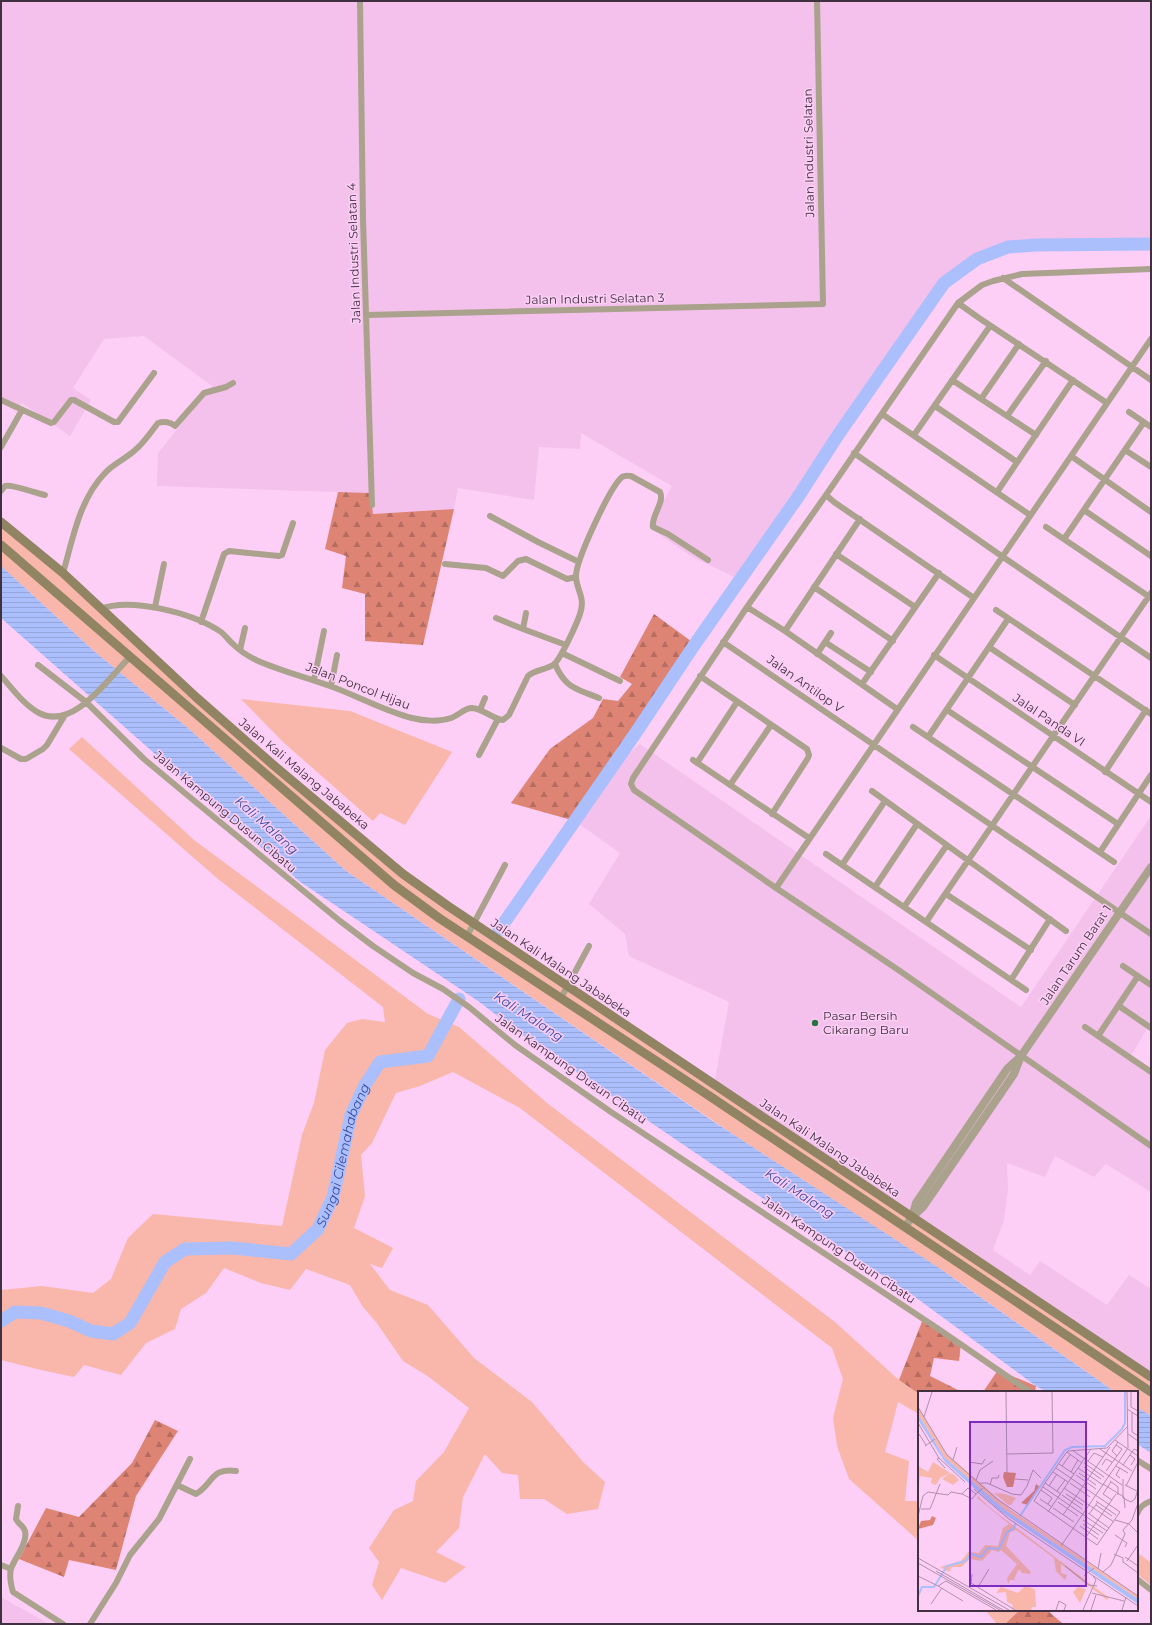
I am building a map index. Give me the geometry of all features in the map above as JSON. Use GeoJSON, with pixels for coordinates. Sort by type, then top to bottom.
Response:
{"type":"FeatureCollection","features":[{"type":"Feature","properties":{"kind":"main road","name":"Jalan Kali Malang Jababeka"},"geometry":{"type":"LineString","coordinates":[[1,522],[62,573],[208,708],[403,874],[477,926],[1151,1377]]}},
{"type":"Feature","properties":{"kind":"main road","name":"Jalan Kali Malang Jababeka"},"geometry":{"type":"LineString","coordinates":[[1,545],[394,885],[439,918],[510,963],[1151,1392]]}},
{"type":"Feature","properties":{"kind":"main road"},"geometry":{"type":"LineString","coordinates":[[263,773],[271,762]]}},
{"type":"Feature","properties":{"kind":"street","name":"Jalan Industri Selatan 4"},"geometry":{"type":"LineString","coordinates":[[360,1],[363,219],[372,505]]}},
{"type":"Feature","properties":{"kind":"street","name":"Jalan Industri Selatan"},"geometry":{"type":"LineString","coordinates":[[817,1],[823,304]]}},
{"type":"Feature","properties":{"kind":"street"},"geometry":{"type":"LineString","coordinates":[[1150,1143],[1021,1056],[897,969],[776,888],[634,790],[632,786],[633,778],[700,676],[958,303],[982,285],[1022,274],[1151,269]]}},
{"type":"Feature","properties":{"kind":"street"},"geometry":{"type":"LineString","coordinates":[[1003,278],[1151,380]]}},
{"type":"Feature","properties":{"kind":"street"},"geometry":{"type":"LineString","coordinates":[[958,303],[990,326],[1046,361],[1107,403]]}},
{"type":"Feature","properties":{"kind":"street","name":"Jalan Industri Selatan 3"},"geometry":{"type":"LineString","coordinates":[[367,314],[823,304]]}},
{"type":"Feature","properties":{"kind":"street"},"geometry":{"type":"LineString","coordinates":[[914,436],[990,326]]}},
{"type":"Feature","properties":{"kind":"street"},"geometry":{"type":"LineString","coordinates":[[776,888],[934,655],[1003,558],[1030,514],[1151,340]]}},
{"type":"Feature","properties":{"kind":"street"},"geometry":{"type":"LineString","coordinates":[[981,399],[1019,344]]}},
{"type":"Feature","properties":{"kind":"street"},"geometry":{"type":"LineString","coordinates":[[1007,416],[1046,361]]}},
{"type":"Feature","properties":{"kind":"street"},"geometry":{"type":"LineString","coordinates":[[1,400],[53,423],[71,400],[74,400],[114,422],[118,422],[154,373]]}},
{"type":"Feature","properties":{"kind":"street"},"geometry":{"type":"LineString","coordinates":[[952,380],[1036,436]]}},
{"type":"Feature","properties":{"kind":"street"},"geometry":{"type":"LineString","coordinates":[[997,492],[1073,380]]}},
{"type":"Feature","properties":{"kind":"street"},"geometry":{"type":"LineString","coordinates":[[62,573],[85,501],[111,466],[135,451],[158,423],[164,422],[175,426],[204,393],[226,387],[233,383]]}},
{"type":"Feature","properties":{"kind":"street"},"geometry":{"type":"LineString","coordinates":[[934,406],[1017,462]]}},
{"type":"Feature","properties":{"kind":"street"},"geometry":{"type":"LineString","coordinates":[[1,447],[22,410]]}},
{"type":"Feature","properties":{"kind":"street"},"geometry":{"type":"LineString","coordinates":[[1129,412],[1151,427]]}},
{"type":"Feature","properties":{"kind":"street"},"geometry":{"type":"LineString","coordinates":[[882,414],[1030,514]]}},
{"type":"Feature","properties":{"kind":"street"},"geometry":{"type":"LineString","coordinates":[[1064,539],[1144,422]]}},
{"type":"Feature","properties":{"kind":"street"},"geometry":{"type":"LineString","coordinates":[[1125,450],[1151,467]]}},
{"type":"Feature","properties":{"kind":"street"},"geometry":{"type":"LineString","coordinates":[[854,453],[1003,558],[1151,658]]}},
{"type":"Feature","properties":{"kind":"street"},"geometry":{"type":"LineString","coordinates":[[1071,456],[1151,512]]}},
{"type":"Feature","properties":{"kind":"street"},"geometry":{"type":"LineString","coordinates":[[485,698],[480,710],[503,720],[509,715],[528,676],[555,664],[566,645],[583,605],[576,577],[579,562],[595,524],[614,488],[624,476],[631,476],[660,492],[661,499],[653,527],[668,534],[708,560]]}},
{"type":"Feature","properties":{"kind":"street"},"geometry":{"type":"LineString","coordinates":[[1,491],[5,486],[12,486],[29,492],[45,495]]}},
{"type":"Feature","properties":{"kind":"street"},"geometry":{"type":"LineString","coordinates":[[826,495],[974,598]]}},
{"type":"Feature","properties":{"kind":"street"},"geometry":{"type":"LineString","coordinates":[[1084,510],[1151,556]]}},
{"type":"Feature","properties":{"kind":"street"},"geometry":{"type":"LineString","coordinates":[[490,516],[579,562]]}},
{"type":"Feature","properties":{"kind":"street"},"geometry":{"type":"LineString","coordinates":[[785,631],[860,519]]}},
{"type":"Feature","properties":{"kind":"street"},"geometry":{"type":"LineString","coordinates":[[201,622],[224,554],[228,551],[279,556],[282,555],[293,523]]}},
{"type":"Feature","properties":{"kind":"street"},"geometry":{"type":"LineString","coordinates":[[926,922],[1150,596],[1046,527]]}},
{"type":"Feature","properties":{"kind":"street"},"geometry":{"type":"LineString","coordinates":[[836,554],[915,607]]}},
{"type":"Feature","properties":{"kind":"street"},"geometry":{"type":"LineString","coordinates":[[445,564],[486,568],[503,576],[518,561],[526,559],[567,579],[576,577]]}},
{"type":"Feature","properties":{"kind":"street"},"geometry":{"type":"LineString","coordinates":[[155,607],[164,564]]}},
{"type":"Feature","properties":{"kind":"street"},"geometry":{"type":"LineString","coordinates":[[862,684],[939,573]]}},
{"type":"Feature","properties":{"kind":"street"},"geometry":{"type":"LineString","coordinates":[[814,587],[893,641]]}},
{"type":"Feature","properties":{"kind":"street","name":"Jalan Poncol Hijau"},"geometry":{"type":"LineString","coordinates":[[100,609],[110,606],[138,605],[167,609],[201,622],[220,632],[240,650],[257,660],[331,686],[413,719],[444,720],[451,718],[467,709],[472,708],[480,710]]}},
{"type":"Feature","properties":{"kind":"street"},"geometry":{"type":"LineString","coordinates":[[747,607],[785,631],[897,709]]}},
{"type":"Feature","properties":{"kind":"street"},"geometry":{"type":"LineString","coordinates":[[996,610],[1149,712],[1105,772]]}},
{"type":"Feature","properties":{"kind":"street"},"geometry":{"type":"LineString","coordinates":[[523,629],[526,613]]}},
{"type":"Feature","properties":{"kind":"street"},"geometry":{"type":"LineString","coordinates":[[496,618],[566,645]]}},
{"type":"Feature","properties":{"kind":"street"},"geometry":{"type":"LineString","coordinates":[[928,737],[1008,619]]}},
{"type":"Feature","properties":{"kind":"street"},"geometry":{"type":"LineString","coordinates":[[240,650],[245,628]]}},
{"type":"Feature","properties":{"kind":"street"},"geometry":{"type":"LineString","coordinates":[[314,680],[324,630]]}},
{"type":"Feature","properties":{"kind":"street"},"geometry":{"type":"LineString","coordinates":[[817,654],[831,633]]}},
{"type":"Feature","properties":{"kind":"street","name":"Jalan Antilop V"},"geometry":{"type":"LineString","coordinates":[[724,642],[1151,934]]}},
{"type":"Feature","properties":{"kind":"street"},"geometry":{"type":"LineString","coordinates":[[825,642],[871,672]]}},
{"type":"Feature","properties":{"kind":"street"},"geometry":{"type":"LineString","coordinates":[[989,647],[1075,705]]}},
{"type":"Feature","properties":{"kind":"street"},"geometry":{"type":"LineString","coordinates":[[562,652],[620,681]]}},
{"type":"Feature","properties":{"kind":"street"},"geometry":{"type":"LineString","coordinates":[[331,686],[338,655]]}},
{"type":"Feature","properties":{"kind":"street","name":"Jalal Panda VI"},"geometry":{"type":"LineString","coordinates":[[934,655],[1151,802]]}},
{"type":"Feature","properties":{"kind":"street"},"geometry":{"type":"LineString","coordinates":[[1,748],[21,759],[26,759],[43,749],[65,715],[96,695],[130,657]]}},
{"type":"Feature","properties":{"kind":"street"},"geometry":{"type":"LineString","coordinates":[[555,664],[560,676],[565,682],[572,687],[599,698]]}},
{"type":"Feature","properties":{"kind":"street","name":"Jalan Kampung Dusun Cibatu"},"geometry":{"type":"LineString","coordinates":[[38,665],[86,702],[144,758],[174,784],[340,922],[391,958],[443,989],[469,1007],[515,1045],[611,1112],[937,1328],[1029,1391]]}},
{"type":"Feature","properties":{"kind":"street"},"geometry":{"type":"LineString","coordinates":[[1,676],[38,712],[51,716],[65,715]]}},
{"type":"Feature","properties":{"kind":"street"},"geometry":{"type":"LineString","coordinates":[[700,676],[807,749],[809,755],[772,814]]}},
{"type":"Feature","properties":{"kind":"street"},"geometry":{"type":"LineString","coordinates":[[737,702],[695,762],[809,838]]}},
{"type":"Feature","properties":{"kind":"street"},"geometry":{"type":"LineString","coordinates":[[947,710],[1118,824]]}},
{"type":"Feature","properties":{"kind":"street"},"geometry":{"type":"LineString","coordinates":[[479,755],[498,719]]}},
{"type":"Feature","properties":{"kind":"street"},"geometry":{"type":"LineString","coordinates":[[730,784],[771,725]]}},
{"type":"Feature","properties":{"kind":"street"},"geometry":{"type":"LineString","coordinates":[[913,727],[1114,862]]}},
{"type":"Feature","properties":{"kind":"street"},"geometry":{"type":"LineString","coordinates":[[1100,852],[1151,775]]}},
{"type":"Feature","properties":{"kind":"street"},"geometry":{"type":"LineString","coordinates":[[872,791],[1066,931]]}},
{"type":"Feature","properties":{"kind":"street"},"geometry":{"type":"LineString","coordinates":[[842,865],[885,801]]}},
{"type":"Feature","properties":{"kind":"street"},"geometry":{"type":"LineString","coordinates":[[875,887],[917,824]]}},
{"type":"Feature","properties":{"kind":"street"},"geometry":{"type":"LineString","coordinates":[[904,907],[947,845]]}},
{"type":"Feature","properties":{"kind":"street"},"geometry":{"type":"LineString","coordinates":[[826,854],[1026,990]]}},
{"type":"Feature","properties":{"kind":"street"},"geometry":{"type":"LineString","coordinates":[[471,938],[505,865]]}},
{"type":"Feature","properties":{"kind":"street","name":"Jalan Tarum Barat 1"},"geometry":{"type":"LineString","coordinates":[[905,1228],[912,1217],[916,1203],[1007,1069],[1021,1056],[1151,867]]}},
{"type":"Feature","properties":{"kind":"street"},"geometry":{"type":"LineString","coordinates":[[946,894],[1031,950]]}},
{"type":"Feature","properties":{"kind":"street"},"geometry":{"type":"LineString","coordinates":[[1011,980],[1050,919]]}},
{"type":"Feature","properties":{"kind":"street"},"geometry":{"type":"LineString","coordinates":[[561,998],[589,946]]}},
{"type":"Feature","properties":{"kind":"street"},"geometry":{"type":"LineString","coordinates":[[1123,966],[1151,985]]}},
{"type":"Feature","properties":{"kind":"street"},"geometry":{"type":"LineString","coordinates":[[1098,1036],[1138,976]]}},
{"type":"Feature","properties":{"kind":"street"},"geometry":{"type":"LineString","coordinates":[[1119,1006],[1151,1028]]}},
{"type":"Feature","properties":{"kind":"street"},"geometry":{"type":"LineString","coordinates":[[1085,1028],[1151,1072]]}},
{"type":"Feature","properties":{"kind":"street"},"geometry":{"type":"LineString","coordinates":[[90,1624],[112,1591],[130,1555],[159,1520],[190,1459]]}},
{"type":"Feature","properties":{"kind":"street"},"geometry":{"type":"LineString","coordinates":[[1138,1461],[1151,1469]]}},
{"type":"Feature","properties":{"kind":"street"},"geometry":{"type":"LineString","coordinates":[[178,1485],[196,1494],[202,1491],[217,1473],[224,1470],[236,1471]]}},
{"type":"Feature","properties":{"kind":"street"},"geometry":{"type":"LineString","coordinates":[[1138,1512],[1151,1501]]}},
{"type":"Feature","properties":{"kind":"street"},"geometry":{"type":"LineString","coordinates":[[18,1506],[16,1519],[23,1526],[26,1534],[11,1569],[10,1580],[13,1592],[63,1624]]}},
{"type":"Feature","properties":{"kind":"street"},"geometry":{"type":"LineString","coordinates":[[1,1565],[11,1569]]}},
{"type":"Feature","properties":{"kind":"street"},"geometry":{"type":"LineString","coordinates":[[1138,1580],[1151,1590]]}},
{"type":"Feature","properties":{"kind":"shaded area"},"geometry":{"type":"Polygon","coordinates":[[[1,1],[1151,1],[1151,245],[1008,247],[977,259],[953,276],[940,288],[740,580],[691,556],[649,527],[672,486],[581,433],[580,449],[539,447],[534,500],[458,488],[454,509],[372,514],[370,493],[157,486],[158,453],[212,386],[144,336],[104,339],[73,388],[91,400],[70,436],[22,403],[15,411],[1,402],[1,1]]]}},
{"type":"Feature","properties":{"kind":"shaded area"},"geometry":{"type":"Polygon","coordinates":[[[1,522],[403,874],[1151,1377],[1151,1416],[1138,1408],[1138,1391],[1114,1391],[955,1279],[734,1135],[346,871],[189,729],[95,652],[1,566],[1,522]]]}},
{"type":"Feature","properties":{"kind":"shaded area"},"geometry":{"type":"Polygon","coordinates":[[[241,699],[350,711],[452,752],[405,825],[380,813],[373,821],[283,742],[241,699]]]}},
{"type":"Feature","properties":{"kind":"shaded area"},"geometry":{"type":"Polygon","coordinates":[[[82,737],[194,840],[428,1014],[459,1027],[547,1103],[835,1322],[899,1380],[918,1393],[918,1413],[898,1402],[885,1452],[909,1461],[905,1501],[918,1501],[918,1540],[849,1479],[837,1446],[833,1418],[843,1379],[832,1348],[520,1108],[453,1072],[420,1086],[396,1093],[372,1143],[361,1155],[365,1196],[354,1228],[393,1248],[382,1268],[370,1264],[390,1290],[428,1305],[474,1358],[532,1402],[584,1463],[605,1482],[598,1509],[567,1514],[544,1499],[520,1499],[518,1475],[502,1473],[485,1454],[463,1497],[459,1528],[436,1552],[466,1567],[445,1583],[401,1568],[382,1600],[372,1585],[379,1562],[369,1548],[394,1510],[413,1501],[416,1481],[444,1452],[469,1408],[429,1377],[403,1361],[376,1322],[363,1307],[350,1285],[306,1269],[290,1290],[261,1283],[224,1268],[206,1293],[181,1309],[175,1329],[146,1343],[121,1375],[84,1365],[74,1377],[1,1360],[1,1290],[42,1286],[93,1293],[111,1279],[128,1238],[153,1214],[282,1226],[302,1135],[314,1103],[325,1050],[347,1023],[362,1019],[385,1022],[383,1007],[218,879],[69,749],[82,737]]]}},
{"type":"Feature","properties":{"kind":"shaded area"},"geometry":{"type":"Polygon","coordinates":[[[640,744],[1021,1007],[1151,816],[1151,1022],[1129,1059],[1151,1076],[1151,1192],[1106,1164],[1094,1177],[1055,1156],[1045,1177],[1007,1163],[1008,1189],[1004,1220],[993,1250],[1030,1275],[1040,1261],[1107,1305],[1129,1275],[1151,1289],[1151,1377],[714,1085],[729,1002],[629,956],[625,934],[589,904],[620,853],[575,821],[611,769],[640,744]]]}},
{"type":"Feature","properties":{"kind":"shaded area"},"geometry":{"type":"Polygon","coordinates":[[[1138,1553],[1151,1563],[1151,1585],[1138,1575],[1138,1553]]]}},
{"type":"Feature","properties":{"kind":"shaded area"},"geometry":{"type":"Polygon","coordinates":[[[1,1597],[49,1624],[1,1624],[1,1597]]]}},
{"type":"Feature","properties":{"kind":"shaded area"},"geometry":{"type":"Polygon","coordinates":[[[986,1611],[1019,1611],[1005,1624],[997,1624],[986,1611]]]}},
{"type":"Feature","properties":{"kind":"green space"},"geometry":{"type":"Polygon","coordinates":[[[338,492],[370,493],[373,514],[454,509],[423,645],[365,641],[365,594],[342,588],[346,556],[325,549],[338,492]]]}},
{"type":"Feature","properties":{"kind":"green space"},"geometry":{"type":"Polygon","coordinates":[[[654,614],[695,644],[575,821],[511,803],[550,749],[593,718],[603,699],[618,701],[632,684],[620,677],[654,614]]]}},
{"type":"Feature","properties":{"kind":"green space"},"geometry":{"type":"Polygon","coordinates":[[[923,1319],[961,1343],[959,1361],[934,1358],[930,1376],[960,1391],[918,1391],[918,1393],[899,1380],[923,1319]]]}},
{"type":"Feature","properties":{"kind":"green space"},"geometry":{"type":"Polygon","coordinates":[[[998,1370],[1036,1386],[1035,1391],[984,1391],[998,1370]]]}},
{"type":"Feature","properties":{"kind":"green space"},"geometry":{"type":"Polygon","coordinates":[[[155,1420],[178,1431],[136,1496],[116,1570],[69,1560],[64,1577],[19,1559],[46,1508],[79,1517],[132,1463],[155,1420]]]}},
{"type":"Feature","properties":{"kind":"green space"},"geometry":{"type":"Polygon","coordinates":[[[1019,1611],[1048,1611],[1063,1624],[1005,1624],[1019,1611]]]}},
{"type":"Feature","properties":{"kind":"water","name":"Kali Malang"},"geometry":{"type":"Polygon","coordinates":[[[1,566],[95,652],[189,729],[346,871],[714,1122],[939,1268],[1114,1391],[1045,1391],[1036,1386],[911,1294],[750,1190],[525,1037],[478,1001],[299,881],[1,618],[1,566]]]}},
{"type":"Feature","properties":{"kind":"water"},"geometry":{"type":"Polygon","coordinates":[[[1138,1408],[1151,1416],[1151,1453],[1138,1445],[1138,1408]]]}},
{"type":"Feature","properties":{"kind":"waterway"},"geometry":{"type":"LineString","coordinates":[[499,930],[944,283],[977,259],[1008,247],[1036,245],[1151,244]]}},
{"type":"Feature","properties":{"kind":"waterway","name":"Sungai Cilemahabang"},"geometry":{"type":"LineString","coordinates":[[1,1321],[15,1312],[41,1313],[69,1321],[91,1331],[113,1334],[130,1323],[165,1262],[185,1249],[233,1248],[291,1254],[318,1229],[333,1197],[351,1115],[365,1085],[380,1062],[428,1056],[459,999]]}},
{"type":"Feature","properties":{"kind":"place","name":"Pasar Bersih Cikarang Baru"},"geometry":{"type":"Point","coordinates":[815,1023]}}]}
